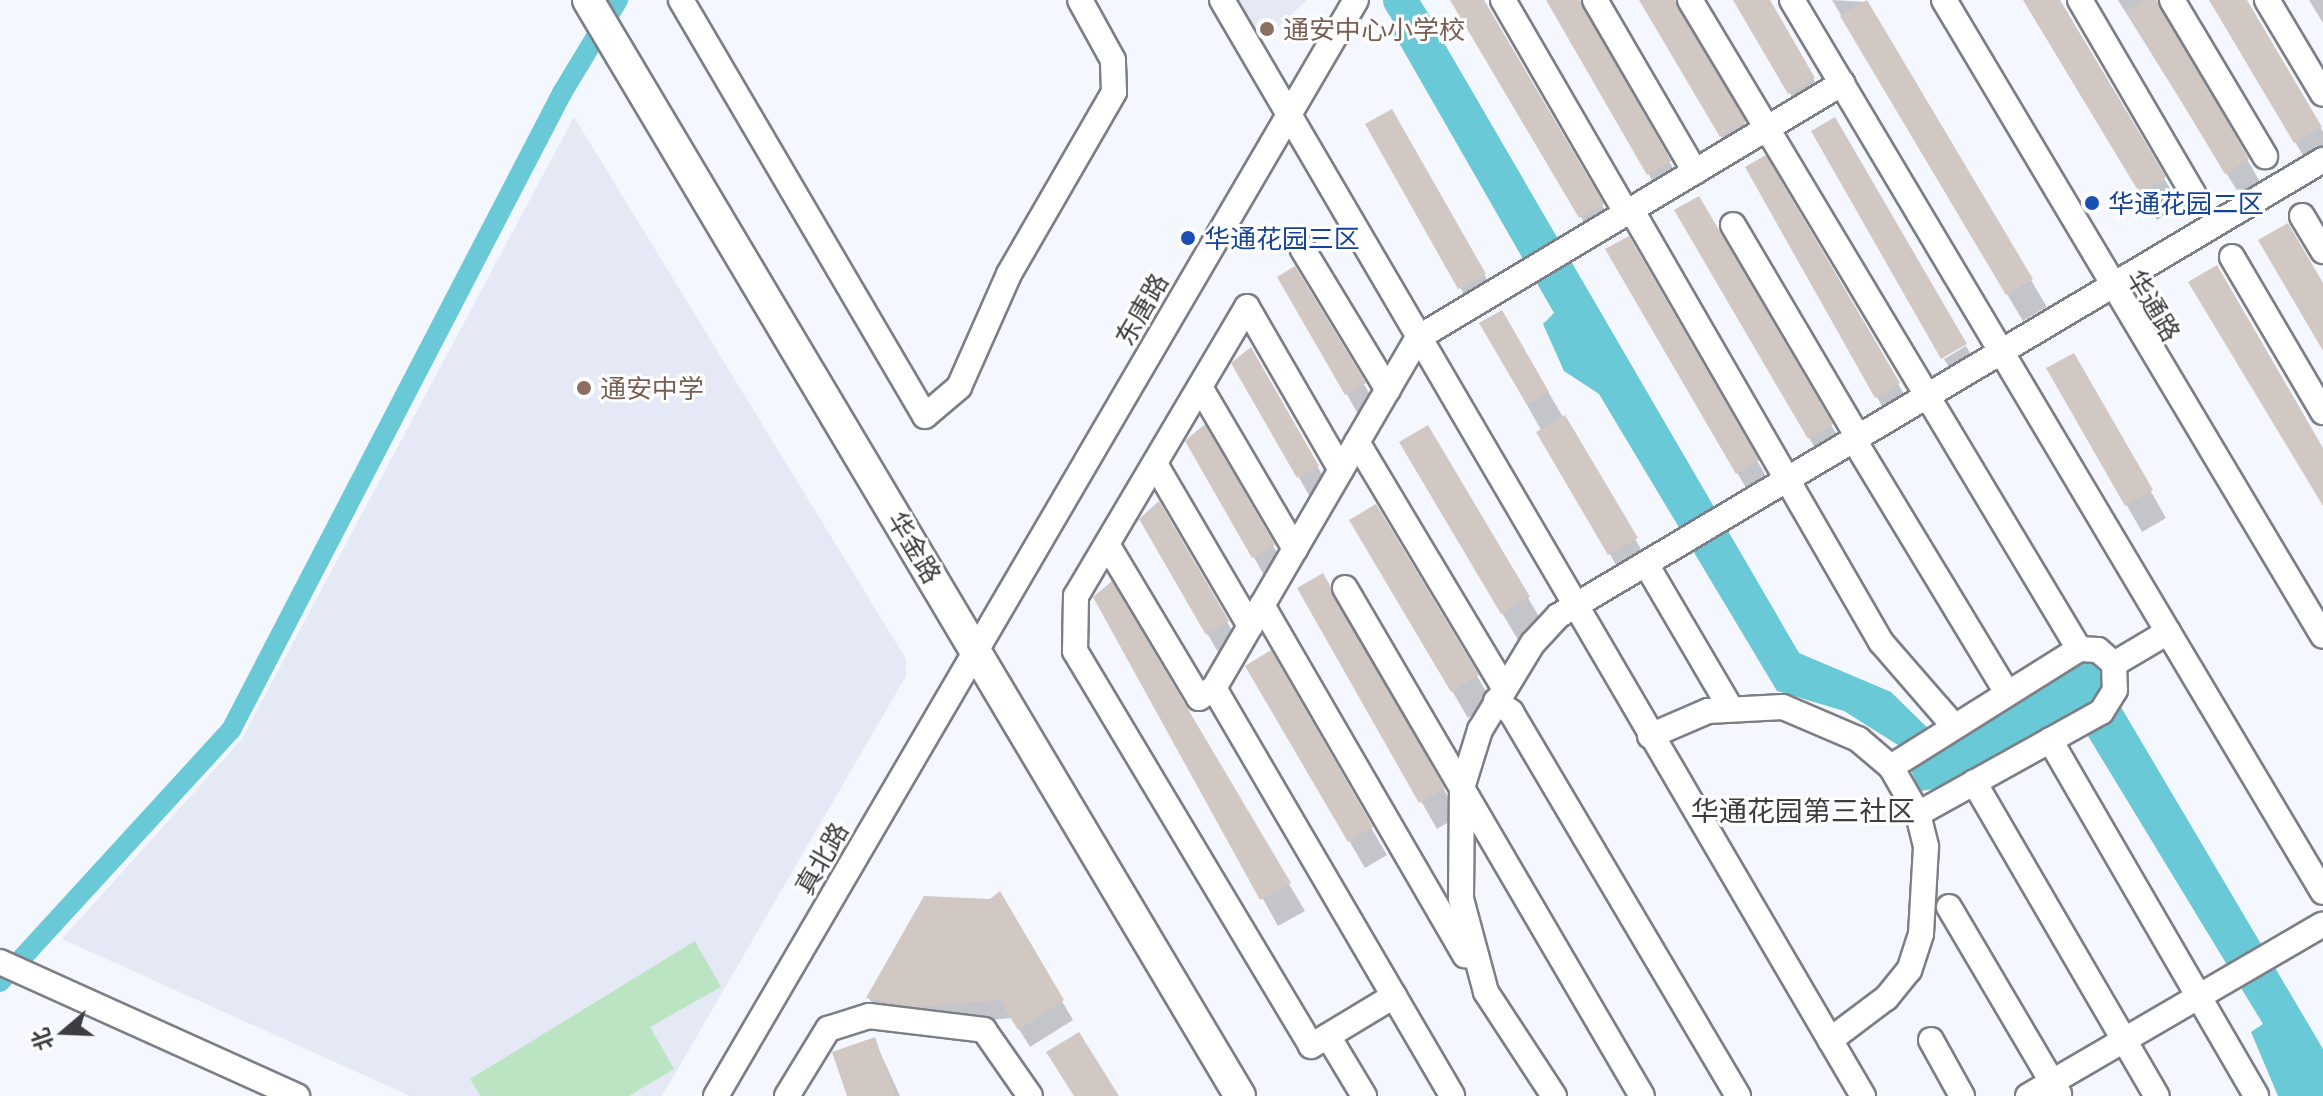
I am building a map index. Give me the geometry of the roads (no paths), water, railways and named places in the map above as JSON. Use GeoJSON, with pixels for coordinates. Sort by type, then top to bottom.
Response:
{"type":"FeatureCollection","features":[{"type":"Feature","properties":{"kind":"main road","name":"华金路"},"geometry":{"type":"LineString","coordinates":[[588,0],[1240,1096]]}},
{"type":"Feature","properties":{"kind":"street"},"geometry":{"type":"LineString","coordinates":[[681,0],[925,416],[959,387],[1009,274],[1114,92],[1113,60],[1080,0]]}},
{"type":"Feature","properties":{"kind":"street"},"geometry":{"type":"LineString","coordinates":[[1222,0],[1574,607],[1863,1096]]}},
{"type":"Feature","properties":{"kind":"street"},"geometry":{"type":"LineString","coordinates":[[1503,0],[1881,642],[1947,730]]}},
{"type":"Feature","properties":{"kind":"street"},"geometry":{"type":"LineString","coordinates":[[1595,0],[1695,172]]}},
{"type":"Feature","properties":{"kind":"street"},"geometry":{"type":"LineString","coordinates":[[1690,0],[2079,649]]}},
{"type":"Feature","properties":{"kind":"street"},"geometry":{"type":"LineString","coordinates":[[1792,0],[2323,892]]}},
{"type":"Feature","properties":{"kind":"street","name":"华通路"},"geometry":{"type":"LineString","coordinates":[[1944,0],[2112,289],[2323,636]]}},
{"type":"Feature","properties":{"kind":"street"},"geometry":{"type":"LineString","coordinates":[[2080,0],[2194,195]]}},
{"type":"Feature","properties":{"kind":"street"},"geometry":{"type":"LineString","coordinates":[[2172,0],[2265,156]]}},
{"type":"Feature","properties":{"kind":"street"},"geometry":{"type":"LineString","coordinates":[[2267,0],[2323,94]]}},
{"type":"Feature","properties":{"kind":"street","name":"东唐路"},"geometry":{"type":"LineString","coordinates":[[975,647],[1354,4]]}},
{"type":"Feature","properties":{"kind":"street"},"geometry":{"type":"LineString","coordinates":[[1108,546],[1199,698],[1214,688],[1418,338],[1842,83]]}},
{"type":"Feature","properties":{"kind":"street"},"geometry":{"type":"LineString","coordinates":[[1486,992],[1469,946],[1460,874],[1462,788],[1500,694],[1533,643],[1574,607],[2112,289],[2323,160]]}},
{"type":"Feature","properties":{"kind":"street"},"geometry":{"type":"LineString","coordinates":[[2302,216],[2323,251]]}},
{"type":"Feature","properties":{"kind":"street"},"geometry":{"type":"LineString","coordinates":[[1733,225],[2007,693]]}},
{"type":"Feature","properties":{"kind":"street"},"geometry":{"type":"LineString","coordinates":[[1302,248],[1388,390]]}},
{"type":"Feature","properties":{"kind":"street"},"geometry":{"type":"LineString","coordinates":[[2232,257],[2320,399]]}},
{"type":"Feature","properties":{"kind":"street"},"geometry":{"type":"LineString","coordinates":[[1341,470],[1247,307],[1076,596],[1075,651],[1311,1046],[1394,996]]}},
{"type":"Feature","properties":{"kind":"street"},"geometry":{"type":"LineString","coordinates":[[1200,387],[1295,549]]}},
{"type":"Feature","properties":{"kind":"street"},"geometry":{"type":"LineString","coordinates":[[1357,442],[1500,694],[1738,1096]]}},
{"type":"Feature","properties":{"kind":"street"},"geometry":{"type":"LineString","coordinates":[[1155,464],[1256,615],[1429,894],[1548,1096]]}},
{"type":"Feature","properties":{"kind":"street"},"geometry":{"type":"LineString","coordinates":[[1646,564],[1730,707]]}},
{"type":"Feature","properties":{"kind":"street"},"geometry":{"type":"LineString","coordinates":[[1345,588],[1642,1096]]}},
{"type":"Feature","properties":{"kind":"street"},"geometry":{"type":"LineString","coordinates":[[2114,664],[2168,632]]}},
{"type":"Feature","properties":{"kind":"street","name":"真北路"},"geometry":{"type":"LineString","coordinates":[[718,1095],[975,647]]}},
{"type":"Feature","properties":{"kind":"street"},"geometry":{"type":"LineString","coordinates":[[1897,763],[2079,649],[2098,650],[2114,664],[2115,690],[2101,712],[1918,814]]}},
{"type":"Feature","properties":{"kind":"street"},"geometry":{"type":"LineString","coordinates":[[1214,688],[1452,1096]]}},
{"type":"Feature","properties":{"kind":"street"},"geometry":{"type":"LineString","coordinates":[[1650,736],[1730,707],[1783,707],[1822,719],[1897,763],[1918,814],[1929,894],[1909,970],[1830,1040]]}},
{"type":"Feature","properties":{"kind":"street"},"geometry":{"type":"LineString","coordinates":[[2050,740],[2204,993],[2256,1096]]}},
{"type":"Feature","properties":{"kind":"street"},"geometry":{"type":"LineString","coordinates":[[1974,782],[2157,1096]]}},
{"type":"Feature","properties":{"kind":"street"},"geometry":{"type":"LineString","coordinates":[[1429,894],[1460,874]]}},
{"type":"Feature","properties":{"kind":"street"},"geometry":{"type":"LineString","coordinates":[[1949,907],[2056,1089]]}},
{"type":"Feature","properties":{"kind":"street"},"geometry":{"type":"LineString","coordinates":[[2028,1096],[2056,1089],[2125,1040],[2323,924]]}},
{"type":"Feature","properties":{"kind":"street"},"geometry":{"type":"LineString","coordinates":[[0,962],[297,1096]]}},
{"type":"Feature","properties":{"kind":"street"},"geometry":{"type":"LineString","coordinates":[[789,1095],[828,1029],[869,1016],[984,1030],[1030,1096]]}},
{"type":"Feature","properties":{"kind":"street"},"geometry":{"type":"LineString","coordinates":[[1328,1036],[1364,1096]]}},
{"type":"Feature","properties":{"kind":"street"},"geometry":{"type":"LineString","coordinates":[[1931,1040],[1962,1096]]}},
{"type":"Feature","properties":{"kind":"street"},"geometry":{"type":"LineString","coordinates":[[1530,1070],[1554,1096]]}},
{"type":"Feature","properties":{"kind":"water"},"geometry":{"type":"Polygon","coordinates":[[[1407,0],[1419,0],[1799,653],[1891,692],[1943,743],[2092,658],[2323,1049],[2323,1096],[2278,1096],[2251,1032],[2263,1024],[2074,713],[1951,787],[1920,791],[1901,747],[1844,711],[1777,691],[1599,394],[1564,371],[1543,324],[1554,313],[1391,29],[1407,0]]]}},
{"type":"Feature","properties":{"kind":"waterway"},"geometry":{"type":"LineString","coordinates":[[0,982],[231,730],[562,93],[618,0]]}},
{"type":"Feature","properties":{"kind":"waterway"},"geometry":{"type":"LineString","coordinates":[[1400,0],[1427,44]]}},
{"type":"Feature","properties":{"kind":"place","name":"通安中心小学校"},"geometry":{"type":"Point","coordinates":[1267,29]}},
{"type":"Feature","properties":{"kind":"place","name":"华通花园二区"},"geometry":{"type":"Point","coordinates":[2092,203]}},
{"type":"Feature","properties":{"kind":"place","name":"华通花园三区"},"geometry":{"type":"Point","coordinates":[1188,238]}},
{"type":"Feature","properties":{"kind":"place","name":"通安中学"},"geometry":{"type":"Point","coordinates":[584,388]}},
{"type":"Feature","properties":{"kind":"district","name":"华通花园第三社区"},"geometry":{"type":"Point","coordinates":[1803,810]}}]}
